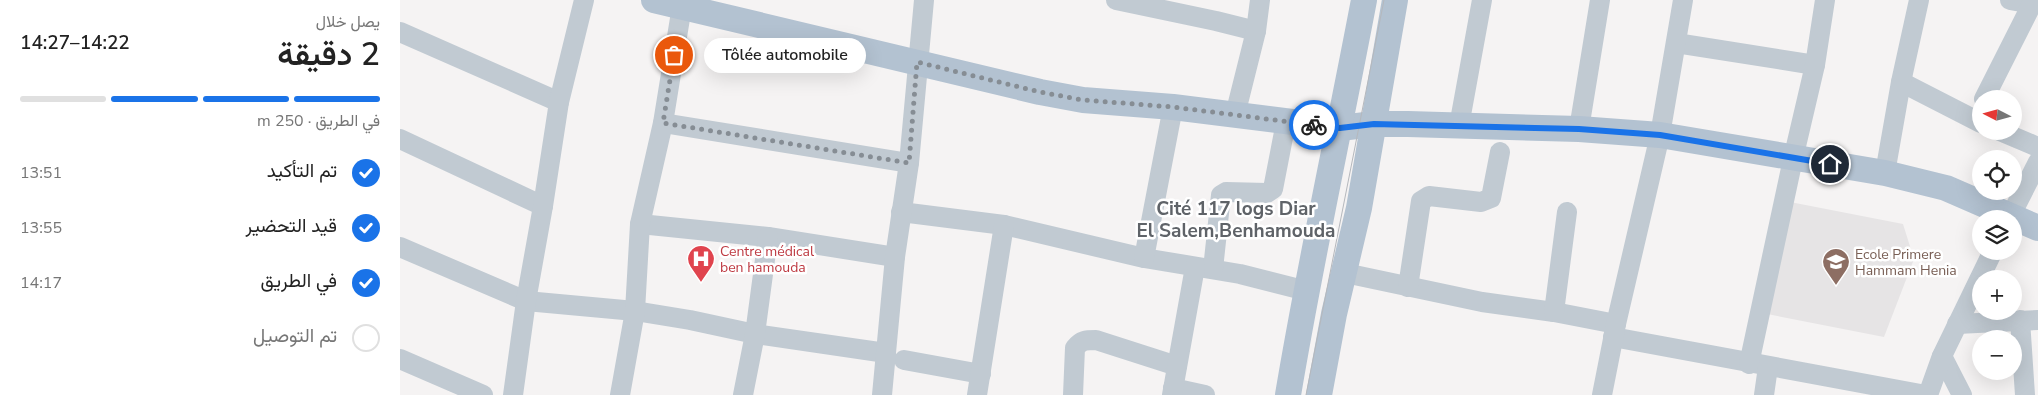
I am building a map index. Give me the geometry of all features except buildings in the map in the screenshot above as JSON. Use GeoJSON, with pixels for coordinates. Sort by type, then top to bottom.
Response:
{"type":"FeatureCollection","features":[{"type":"Feature","properties":{"kind":"main road"},"geometry":{"type":"LineString","coordinates":[[654,0],[683,4],[1040,92],[1083,100],[1173,107],[1340,128],[1374,124],[1579,129],[1660,135],[1792,159],[1885,173],[1946,188],[1995,210]]}},
{"type":"Feature","properties":{"kind":"main road"},"geometry":{"type":"LineString","coordinates":[[1288,395],[1321,214],[1340,128],[1364,0]]}},
{"type":"Feature","properties":{"kind":"main road"},"geometry":{"type":"LineString","coordinates":[[1319,395],[1374,124],[1395,0]]}},
{"type":"Feature","properties":{"kind":"main road"},"geometry":{"type":"LineString","coordinates":[[2022,222],[2038,228]]}},
{"type":"Feature","properties":{"kind":"street"},"geometry":{"type":"LineString","coordinates":[[513,395],[558,102],[584,0]]}},
{"type":"Feature","properties":{"kind":"street"},"geometry":{"type":"LineString","coordinates":[[882,395],[895,357],[895,257],[909,163],[924,0]]}},
{"type":"Feature","properties":{"kind":"street"},"geometry":{"type":"LineString","coordinates":[[1120,0],[1256,31]]}},
{"type":"Feature","properties":{"kind":"street"},"geometry":{"type":"LineString","coordinates":[[1234,116],[1256,31],[1260,0]]}},
{"type":"Feature","properties":{"kind":"street"},"geometry":{"type":"LineString","coordinates":[[1459,126],[1482,0]]}},
{"type":"Feature","properties":{"kind":"street"},"geometry":{"type":"LineString","coordinates":[[1579,129],[1600,0]]}},
{"type":"Feature","properties":{"kind":"street"},"geometry":{"type":"LineString","coordinates":[[1602,395],[1660,135],[1683,0]]}},
{"type":"Feature","properties":{"kind":"street"},"geometry":{"type":"LineString","coordinates":[[1764,395],[1758,365],[1792,159],[1815,65],[1825,0]]}},
{"type":"Feature","properties":{"kind":"street"},"geometry":{"type":"LineString","coordinates":[[1885,173],[1901,82],[1919,0]]}},
{"type":"Feature","properties":{"kind":"street"},"geometry":{"type":"LineString","coordinates":[[1989,90],[2033,2],[2010,0]]}},
{"type":"Feature","properties":{"kind":"street"},"geometry":{"type":"LineString","coordinates":[[620,395],[635,311],[640,224],[663,123],[683,4]]}},
{"type":"Feature","properties":{"kind":"street"},"geometry":{"type":"LineString","coordinates":[[400,32],[558,102]]}},
{"type":"Feature","properties":{"kind":"street"},"geometry":{"type":"LineString","coordinates":[[1676,43],[1815,65]]}},
{"type":"Feature","properties":{"kind":"street"},"geometry":{"type":"LineString","coordinates":[[1901,82],[1972,113]]}},
{"type":"Feature","properties":{"kind":"street"},"geometry":{"type":"LineString","coordinates":[[1144,258],[1173,107]]}},
{"type":"Feature","properties":{"kind":"street"},"geometry":{"type":"LineString","coordinates":[[1205,395],[1173,391],[1177,366],[1222,193],[1267,193],[1273,189],[1286,122]]}},
{"type":"Feature","properties":{"kind":"street"},"geometry":{"type":"LineString","coordinates":[[663,123],[909,163]]}},
{"type":"Feature","properties":{"kind":"street"},"geometry":{"type":"LineString","coordinates":[[400,139],[543,206]]}},
{"type":"Feature","properties":{"kind":"street"},"geometry":{"type":"LineString","coordinates":[[2021,140],[2038,147]]}},
{"type":"Feature","properties":{"kind":"street"},"geometry":{"type":"LineString","coordinates":[[1408,287],[1421,201],[1429,196],[1482,202],[1488,200],[1491,198],[1500,152]]}},
{"type":"Feature","properties":{"kind":"street"},"geometry":{"type":"LineString","coordinates":[[2014,210],[2038,162]]}},
{"type":"Feature","properties":{"kind":"street"},"geometry":{"type":"LineString","coordinates":[[901,212],[1004,225],[1144,258],[1204,268],[1307,291]]}},
{"type":"Feature","properties":{"kind":"street"},"geometry":{"type":"LineString","coordinates":[[1554,312],[1567,212]]}},
{"type":"Feature","properties":{"kind":"street"},"geometry":{"type":"LineString","coordinates":[[640,224],[768,237],[895,257]]}},
{"type":"Feature","properties":{"kind":"street"},"geometry":{"type":"LineString","coordinates":[[977,395],[1004,225]]}},
{"type":"Feature","properties":{"kind":"street"},"geometry":{"type":"LineString","coordinates":[[744,395],[755,334],[768,237]]}},
{"type":"Feature","properties":{"kind":"street"},"geometry":{"type":"LineString","coordinates":[[400,247],[526,301],[635,311],[981,374]]}},
{"type":"Feature","properties":{"kind":"street"},"geometry":{"type":"LineString","coordinates":[[1345,273],[1482,302],[1554,312],[1615,331],[1758,365],[1927,395],[1942,356],[1989,260]]}},
{"type":"Feature","properties":{"kind":"street"},"geometry":{"type":"LineString","coordinates":[[1957,324],[2029,320],[2024,395]]}},
{"type":"Feature","properties":{"kind":"street"},"geometry":{"type":"LineString","coordinates":[[1073,395],[1075,348],[1078,343],[1086,340],[1096,340],[1177,366]]}},
{"type":"Feature","properties":{"kind":"street"},"geometry":{"type":"LineString","coordinates":[[1942,356],[1962,395]]}},
{"type":"Feature","properties":{"kind":"street"},"geometry":{"type":"LineString","coordinates":[[400,358],[483,395]]}},
{"type":"Feature","properties":{"kind":"shaded area","name":"Ecole Primere Hammam Henia"},"geometry":{"type":"Polygon","coordinates":[[[1785,201],[1903,224],[1914,259],[1884,337],[1762,313],[1785,201]]]}},
{"type":"Feature","properties":{"kind":"tram line"},"geometry":{"type":"LineString","coordinates":[[1306,395],[1384,0]]}},
{"type":"Feature","properties":{"kind":"way so far"},"geometry":{"type":"LineString","coordinates":[[674,55],[663,123],[909,163],[917,62],[1040,92],[1083,100],[1173,107],[1314,125]]}},
{"type":"Feature","properties":{"kind":"place","name":"Tôlée automobile"},"geometry":{"type":"Point","coordinates":[674,55]}},
{"type":"Feature","properties":{"kind":"place","name":"Centre médical ben hamouda"},"geometry":{"type":"Point","coordinates":[701,283]}},
{"type":"Feature","properties":{"kind":"place","name":"Ecole Primere Hammam Henia"},"geometry":{"type":"Point","coordinates":[1836,286]}},
{"type":"Feature","properties":{"kind":"district","name":"Cité 117 logs Diar El Salem,Benhamouda"},"geometry":{"type":"Point","coordinates":[1236,220]}},
{"type":"Feature","properties":{"kind":"route"},"geometry":{"type":"LineString","coordinates":[[1314,125],[1340,128],[1374,124],[1408,124],[1579,129],[1660,135],[1830,164]]}}]}
